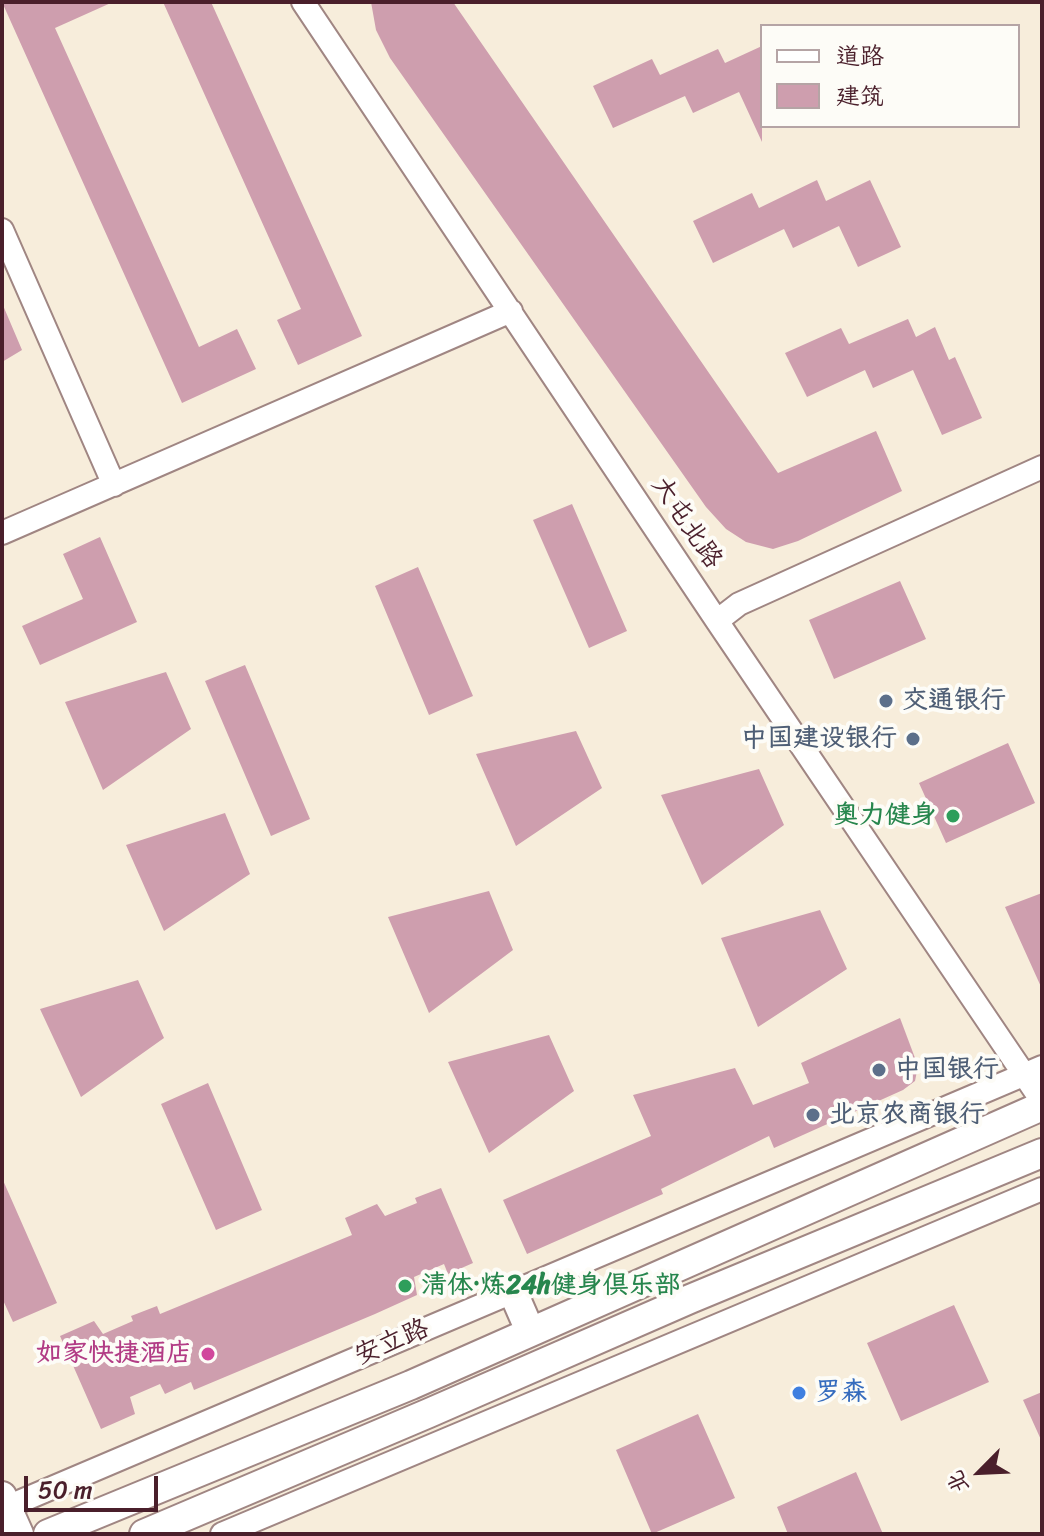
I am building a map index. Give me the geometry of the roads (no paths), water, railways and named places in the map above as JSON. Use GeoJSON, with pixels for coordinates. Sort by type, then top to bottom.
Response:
{"type":"FeatureCollection","features":[{"type":"Feature","properties":{"kind":"main road","name":"安立路"},"geometry":{"type":"LineString","coordinates":[[48,1534],[396,1391],[1042,1104]]}},
{"type":"Feature","properties":{"kind":"main road"},"geometry":{"type":"LineString","coordinates":[[144,1534],[704,1293],[1042,1153]]}},
{"type":"Feature","properties":{"kind":"main road"},"geometry":{"type":"LineString","coordinates":[[513,1292],[530,1331]]}},
{"type":"Feature","properties":{"kind":"main road"},"geometry":{"type":"LineString","coordinates":[[4,1507],[19,1534]]}},
{"type":"Feature","properties":{"kind":"street","name":"大屯北路"},"geometry":{"type":"LineString","coordinates":[[303,2],[717,621],[1033,1071],[1042,1104]]}},
{"type":"Feature","properties":{"kind":"street"},"geometry":{"type":"LineString","coordinates":[[2,230],[114,485]]}},
{"type":"Feature","properties":{"kind":"street"},"geometry":{"type":"LineString","coordinates":[[2,533],[511,311]]}},
{"type":"Feature","properties":{"kind":"street"},"geometry":{"type":"LineString","coordinates":[[717,621],[739,604],[1042,467]]}},
{"type":"Feature","properties":{"kind":"street"},"geometry":{"type":"LineString","coordinates":[[717,621],[745,615],[1042,483]]}},
{"type":"Feature","properties":{"kind":"street","name":"安立路"},"geometry":{"type":"LineString","coordinates":[[4,1507],[1033,1071]]}},
{"type":"Feature","properties":{"kind":"street"},"geometry":{"type":"LineString","coordinates":[[222,1534],[1042,1189]]}},
{"type":"Feature","properties":{"kind":"place","name":"交通银行"},"geometry":{"type":"Point","coordinates":[886,701]}},
{"type":"Feature","properties":{"kind":"place","name":"中国建设银行"},"geometry":{"type":"Point","coordinates":[913,739]}},
{"type":"Feature","properties":{"kind":"place","name":"奥力健身"},"geometry":{"type":"Point","coordinates":[953,816]}},
{"type":"Feature","properties":{"kind":"place","name":"中国银行"},"geometry":{"type":"Point","coordinates":[879,1070]}},
{"type":"Feature","properties":{"kind":"place","name":"北京农商银行"},"geometry":{"type":"Point","coordinates":[813,1115]}},
{"type":"Feature","properties":{"kind":"place","name":"清体·炼24h健身俱乐部"},"geometry":{"type":"Point","coordinates":[405,1286]}},
{"type":"Feature","properties":{"kind":"place","name":"如家快捷酒店"},"geometry":{"type":"Point","coordinates":[208,1354]}},
{"type":"Feature","properties":{"kind":"place","name":"罗森"},"geometry":{"type":"Point","coordinates":[799,1393]}}]}
